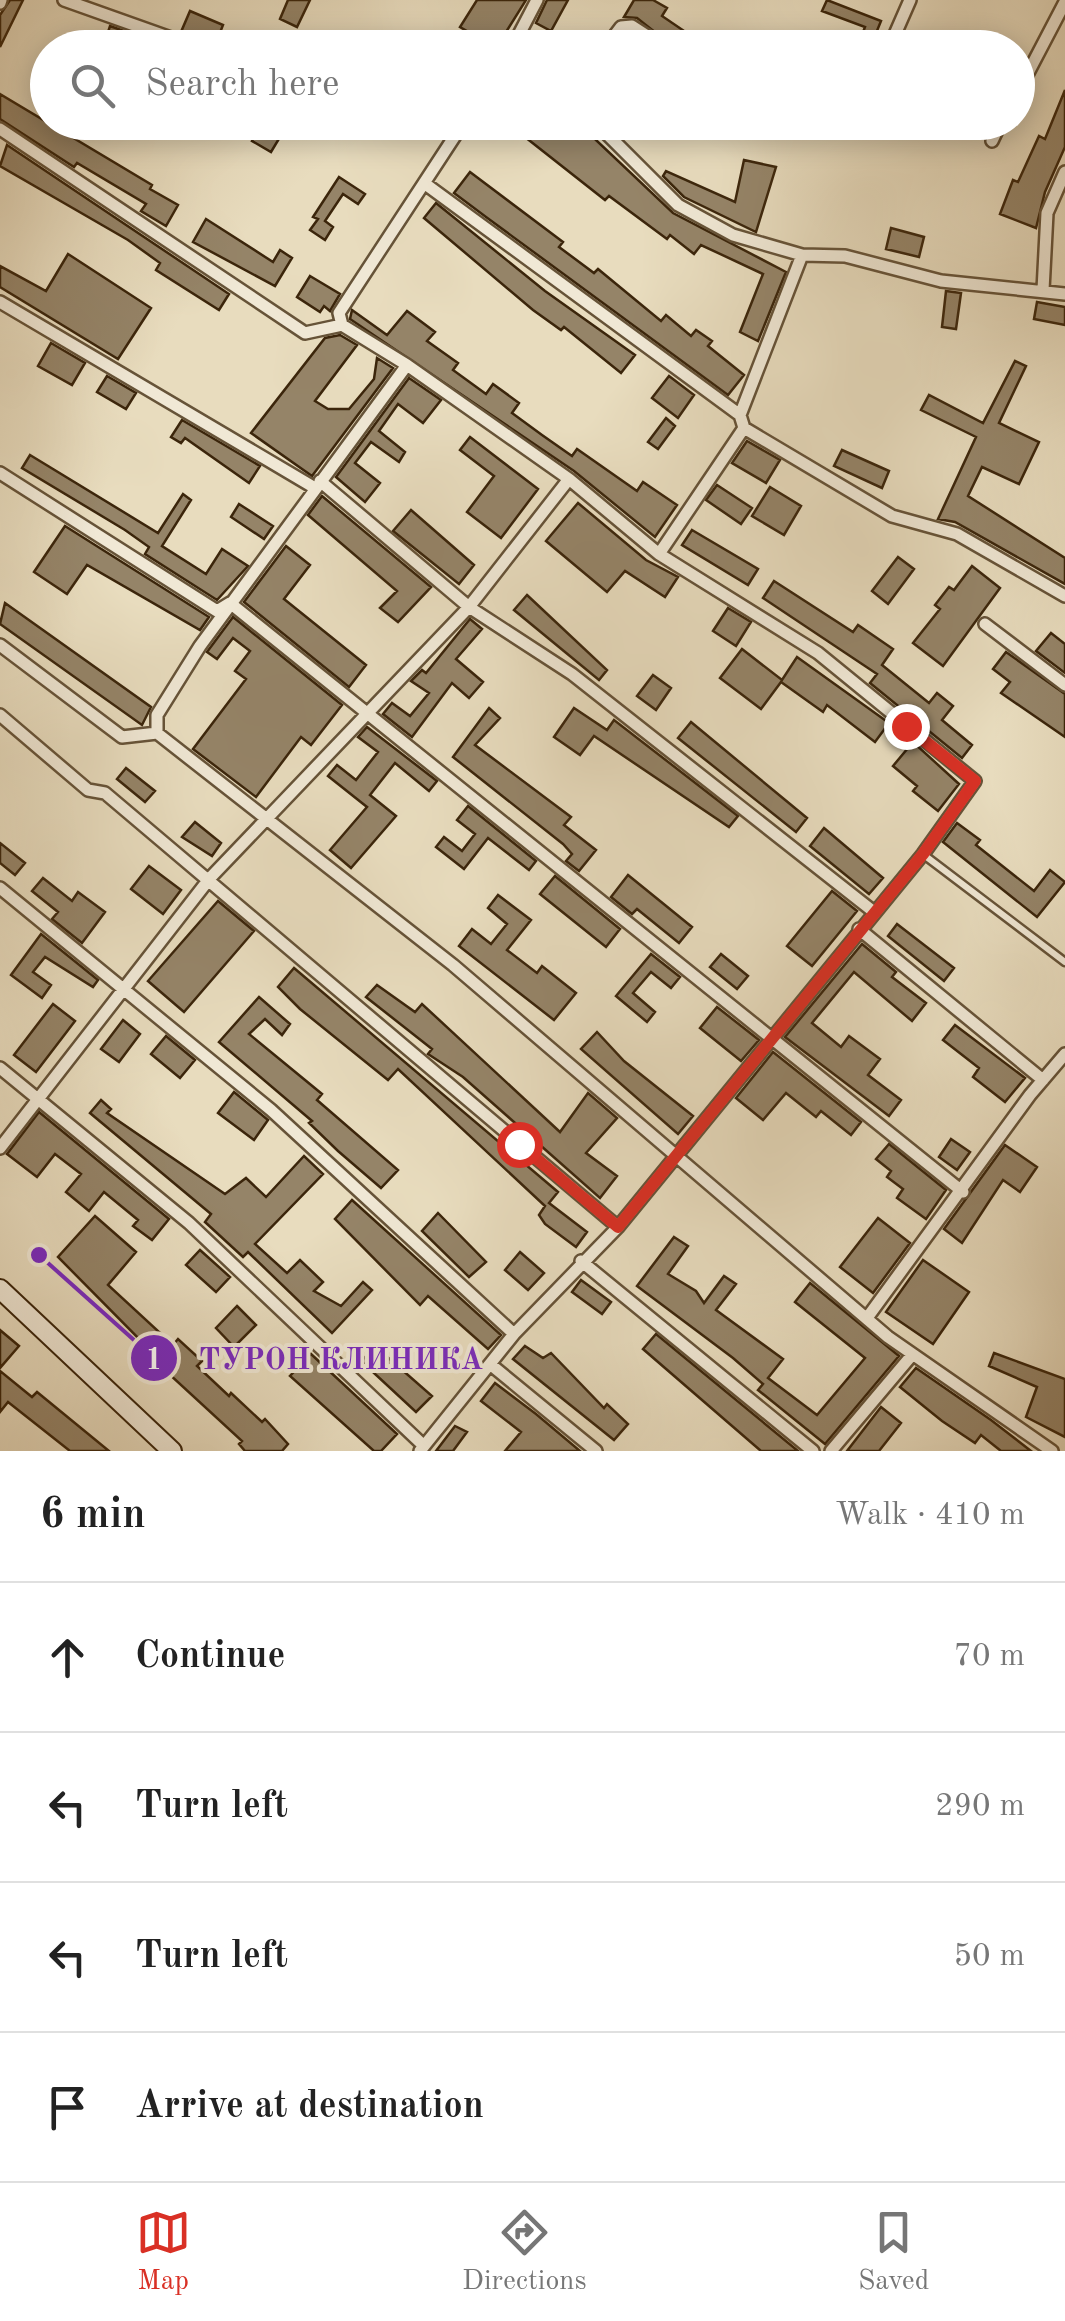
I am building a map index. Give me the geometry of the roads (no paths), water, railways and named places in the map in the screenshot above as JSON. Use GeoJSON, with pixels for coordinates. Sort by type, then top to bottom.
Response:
{"type":"FeatureCollection","features":[{"type":"Feature","properties":{"kind":"main road"},"geometry":{"type":"LineString","coordinates":[[0,1290],[165,1448]]}},
{"type":"Feature","properties":{"kind":"street"},"geometry":{"type":"LineString","coordinates":[[64,0],[148,30]]}},
{"type":"Feature","properties":{"kind":"street"},"geometry":{"type":"LineString","coordinates":[[521,30],[537,0]]}},
{"type":"Feature","properties":{"kind":"street"},"geometry":{"type":"LineString","coordinates":[[897,30],[910,0]]}},
{"type":"Feature","properties":{"kind":"street"},"geometry":{"type":"LineString","coordinates":[[1035,59],[1065,2]]}},
{"type":"Feature","properties":{"kind":"street"},"geometry":{"type":"LineString","coordinates":[[0,129],[305,333],[342,325]]}},
{"type":"Feature","properties":{"kind":"street"},"geometry":{"type":"LineString","coordinates":[[0,1068],[228,1257],[422,1448],[514,1334],[618,1227],[923,854],[975,781],[818,654],[659,554],[569,479],[407,365],[342,325],[338,313],[452,140]]}},
{"type":"Feature","properties":{"kind":"street"},"geometry":{"type":"LineString","coordinates":[[612,140],[678,205],[733,235],[802,255],[846,256],[987,289],[1065,294]]}},
{"type":"Feature","properties":{"kind":"street"},"geometry":{"type":"LineString","coordinates":[[1043,290],[1047,213],[1065,172]]}},
{"type":"Feature","properties":{"kind":"street"},"geometry":{"type":"LineString","coordinates":[[424,183],[742,421],[892,516],[957,534],[1065,596]]}},
{"type":"Feature","properties":{"kind":"street"},"geometry":{"type":"LineString","coordinates":[[659,554],[742,421],[802,255]]}},
{"type":"Feature","properties":{"kind":"street"},"geometry":{"type":"LineString","coordinates":[[0,302],[317,484],[469,606],[572,674],[874,912]]}},
{"type":"Feature","properties":{"kind":"street"},"geometry":{"type":"LineString","coordinates":[[157,733],[157,714],[230,602],[407,365]]}},
{"type":"Feature","properties":{"kind":"street"},"geometry":{"type":"LineString","coordinates":[[0,474],[217,611],[230,602]]}},
{"type":"Feature","properties":{"kind":"street"},"geometry":{"type":"LineString","coordinates":[[0,1148],[210,878],[469,606],[569,479]]}},
{"type":"Feature","properties":{"kind":"street"},"geometry":{"type":"LineString","coordinates":[[230,602],[768,1040],[963,1192]]}},
{"type":"Feature","properties":{"kind":"street"},"geometry":{"type":"LineString","coordinates":[[985,624],[1065,685]]}},
{"type":"Feature","properties":{"kind":"street"},"geometry":{"type":"LineString","coordinates":[[0,645],[122,737],[157,733],[453,965],[912,1355],[1052,1451]]}},
{"type":"Feature","properties":{"kind":"street"},"geometry":{"type":"LineString","coordinates":[[0,715],[88,790],[105,793],[210,878],[618,1227]]}},
{"type":"Feature","properties":{"kind":"street"},"geometry":{"type":"LineString","coordinates":[[0,888],[271,1110],[514,1334]]}},
{"type":"Feature","properties":{"kind":"street"},"geometry":{"type":"LineString","coordinates":[[859,929],[1043,1080]]}},
{"type":"Feature","properties":{"kind":"street"},"geometry":{"type":"LineString","coordinates":[[867,1318],[1065,1054]]}},
{"type":"Feature","properties":{"kind":"street"},"geometry":{"type":"LineString","coordinates":[[581,1261],[813,1451]]}},
{"type":"Feature","properties":{"kind":"street"},"geometry":{"type":"LineString","coordinates":[[832,1451],[912,1355]]}},
{"type":"Feature","properties":{"kind":"street"},"geometry":{"type":"LineString","coordinates":[[490,1364],[596,1451]]}},
{"type":"Feature","properties":{"kind":"lane"},"geometry":{"type":"LineString","coordinates":[[923,854],[1065,962]]}},
{"type":"Feature","properties":{"kind":"place","name":"ТУРОН КЛИНИКА"},"geometry":{"type":"Point","coordinates":[39,1255]}}]}
